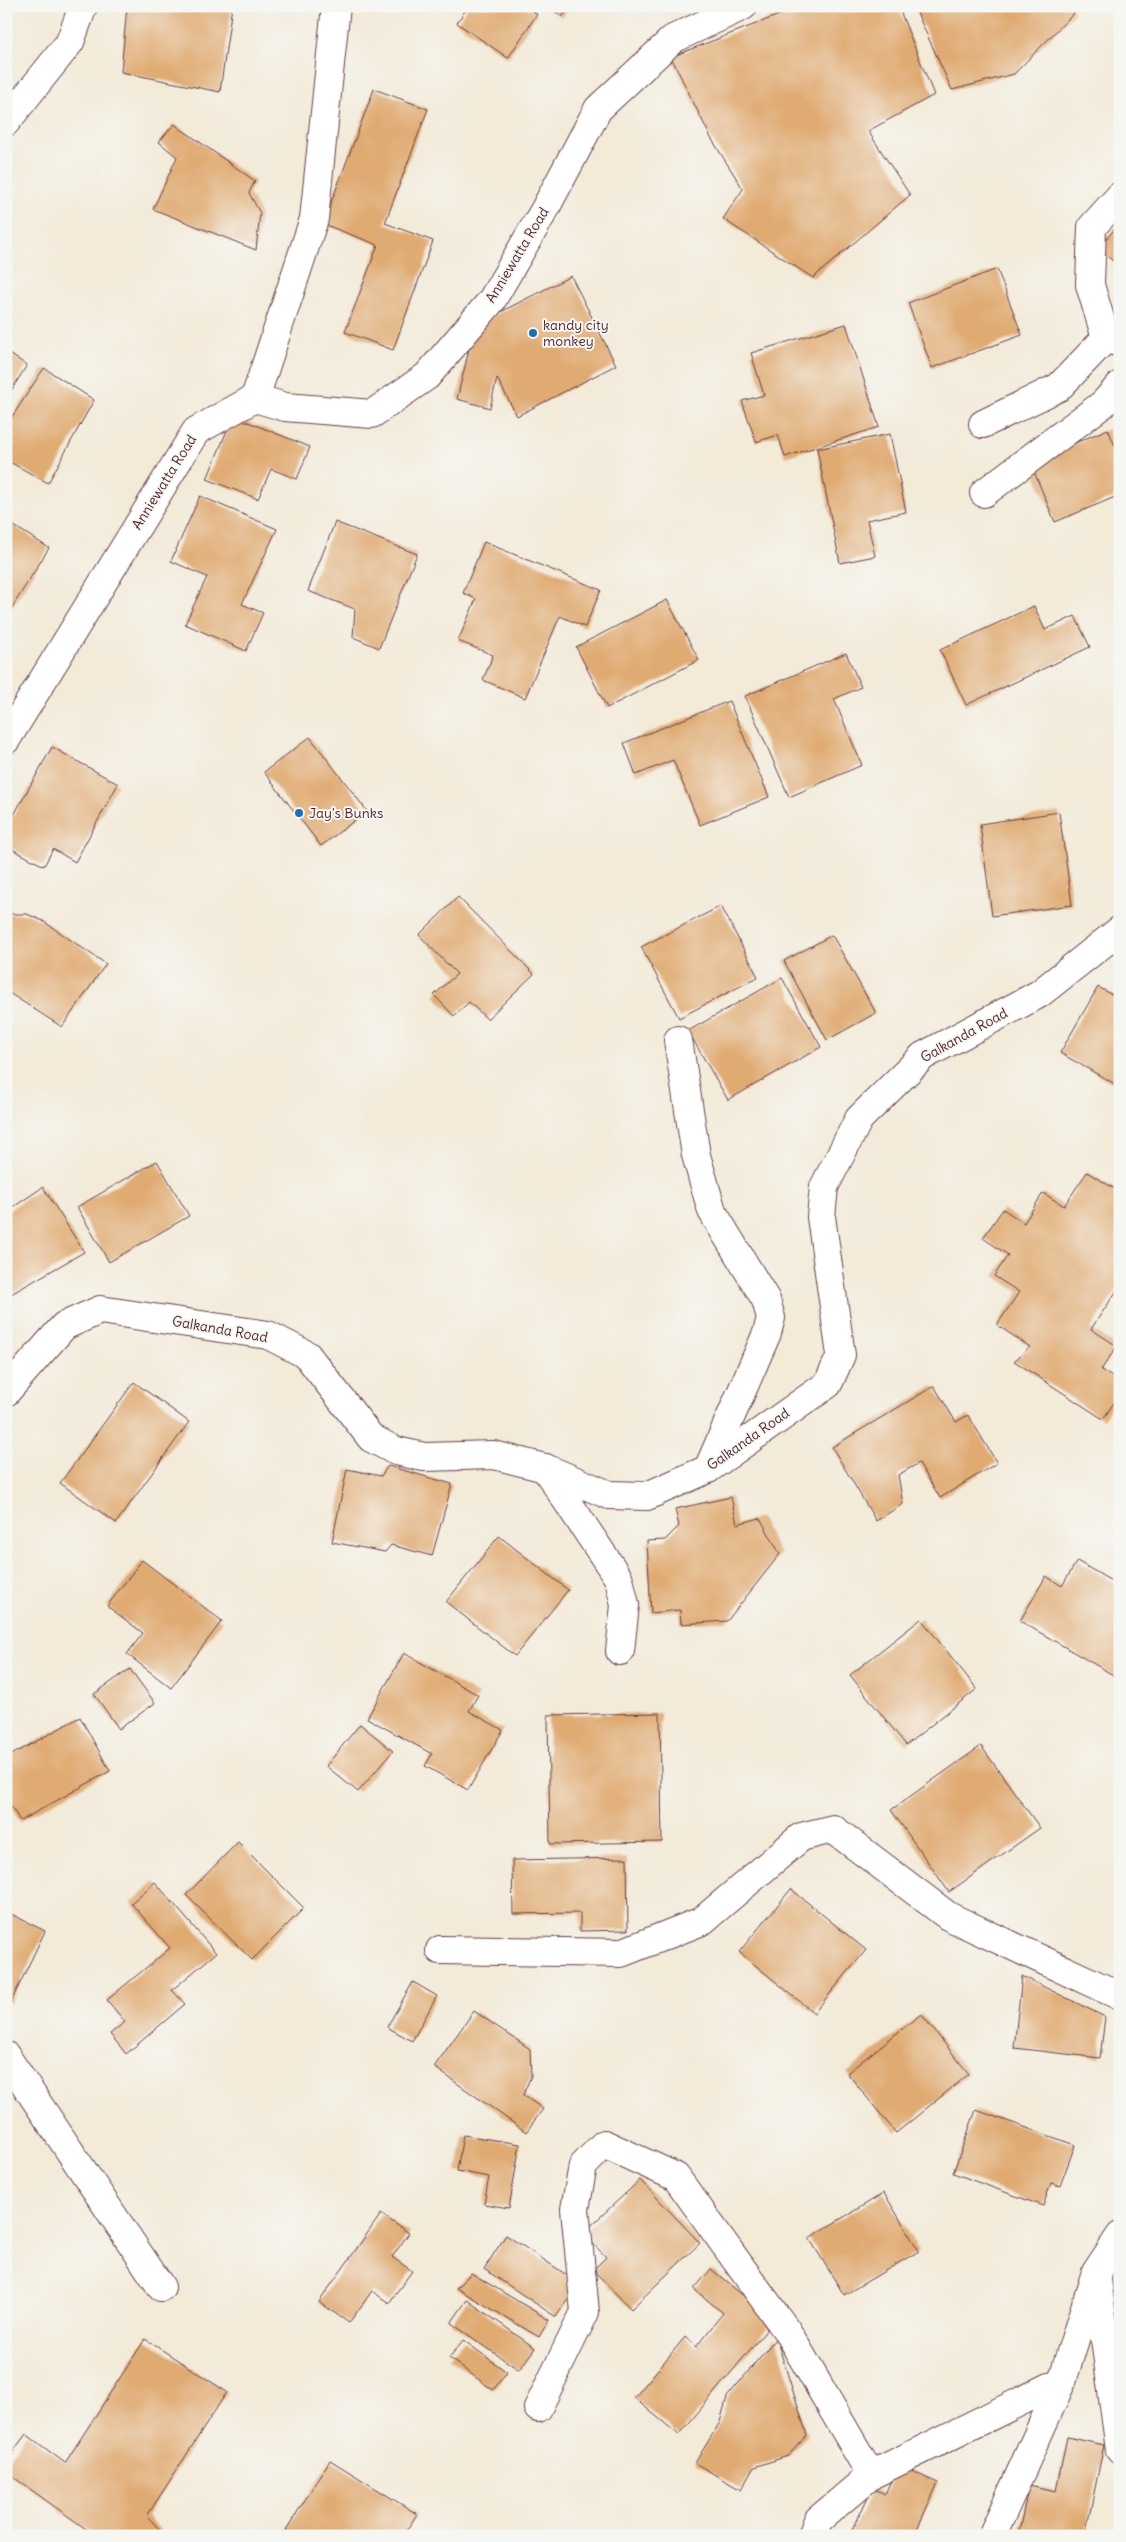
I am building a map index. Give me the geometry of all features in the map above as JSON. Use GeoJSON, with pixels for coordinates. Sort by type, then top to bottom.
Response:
{"type":"FeatureCollection","features":[{"type":"Feature","properties":{"kind":"street"},"geometry":{"type":"LineString","coordinates":[[6,122],[70,42],[83,6]]}},
{"type":"Feature","properties":{"kind":"street"},"geometry":{"type":"LineString","coordinates":[[255,398],[314,219],[336,6]]}},
{"type":"Feature","properties":{"kind":"street","name":"Anniewatta Road"},"geometry":{"type":"LineString","coordinates":[[6,740],[196,431],[255,398],[285,407],[372,414],[427,376],[492,300],[545,209],[598,109],[673,39],[743,6]]}},
{"type":"Feature","properties":{"kind":"street"},"geometry":{"type":"LineString","coordinates":[[983,424],[1059,387],[1113,340],[1090,285],[1092,227],[1120,196]]}},
{"type":"Feature","properties":{"kind":"street"},"geometry":{"type":"LineString","coordinates":[[984,493],[1103,404],[1120,384]]}},
{"type":"Feature","properties":{"kind":"street","name":"Galkanda Road"},"geometry":{"type":"LineString","coordinates":[[6,1392],[64,1326],[100,1310],[268,1335],[307,1355],[371,1438],[396,1451],[424,1457],[494,1455],[545,1468],[609,1495],[646,1496],[708,1469],[828,1384],[841,1355],[820,1217],[824,1186],[859,1119],[923,1056],[1039,994],[1120,930]]}},
{"type":"Feature","properties":{"kind":"street"},"geometry":{"type":"LineString","coordinates":[[678,1040],[696,1155],[712,1211],[766,1300],[771,1318],[767,1333],[708,1469]]}},
{"type":"Feature","properties":{"kind":"street"},"geometry":{"type":"LineString","coordinates":[[545,1468],[619,1579],[625,1605],[620,1651]]}},
{"type":"Feature","properties":{"kind":"street"},"geometry":{"type":"LineString","coordinates":[[440,1950],[621,1953],[702,1921],[801,1837],[833,1828],[948,1916],[1120,1996]]}},
{"type":"Feature","properties":{"kind":"street"},"geometry":{"type":"LineString","coordinates":[[6,2056],[161,2287]]}},
{"type":"Feature","properties":{"kind":"street"},"geometry":{"type":"LineString","coordinates":[[538,2408],[585,2312],[575,2209],[584,2166],[604,2144],[676,2178],[787,2331],[871,2475]]}},
{"type":"Feature","properties":{"kind":"street"},"geometry":{"type":"LineString","coordinates":[[992,2536],[1062,2381],[1112,2255]]}},
{"type":"Feature","properties":{"kind":"street"},"geometry":{"type":"LineString","coordinates":[[1112,2255],[1120,2450]]}},
{"type":"Feature","properties":{"kind":"street"},"geometry":{"type":"LineString","coordinates":[[812,2536],[818,2520],[871,2475],[1062,2381]]}},
{"type":"Feature","properties":{"kind":"building"},"geometry":{"type":"Polygon","coordinates":[[[127,6],[232,6],[220,92],[121,72],[127,6]]]}},
{"type":"Feature","properties":{"kind":"building"},"geometry":{"type":"Polygon","coordinates":[[[468,6],[525,6],[537,14],[508,58],[457,23],[468,6]]]}},
{"type":"Feature","properties":{"kind":"building"},"geometry":{"type":"Polygon","coordinates":[[[548,6],[571,6],[562,17],[548,6]]]}},
{"type":"Feature","properties":{"kind":"building"},"geometry":{"type":"Polygon","coordinates":[[[802,6],[898,6],[934,95],[868,131],[910,195],[813,278],[723,219],[743,189],[711,138],[671,57],[802,6]]]}},
{"type":"Feature","properties":{"kind":"building"},"geometry":{"type":"Polygon","coordinates":[[[914,6],[1071,6],[1075,12],[1014,74],[952,90],[914,6]]]}},
{"type":"Feature","properties":{"kind":"building"},"geometry":{"type":"Polygon","coordinates":[[[374,89],[428,109],[385,223],[433,241],[393,350],[345,332],[378,245],[323,224],[374,89]]]}},
{"type":"Feature","properties":{"kind":"building"},"geometry":{"type":"Polygon","coordinates":[[[174,124],[255,181],[249,193],[260,213],[256,250],[153,209],[177,157],[159,142],[174,124]]]}},
{"type":"Feature","properties":{"kind":"building"},"geometry":{"type":"Polygon","coordinates":[[[1120,223],[1120,267],[1098,248],[1120,223]]]}},
{"type":"Feature","properties":{"kind":"building"},"geometry":{"type":"Polygon","coordinates":[[[997,269],[1022,335],[932,368],[908,303],[997,269]]]}},
{"type":"Feature","properties":{"kind":"building"},"geometry":{"type":"Polygon","coordinates":[[[571,276],[616,365],[517,416],[497,378],[490,408],[457,399],[475,325],[571,276]]]}},
{"type":"Feature","properties":{"kind":"building"},"geometry":{"type":"Polygon","coordinates":[[[846,324],[879,427],[785,457],[778,435],[756,442],[742,401],[764,395],[751,353],[846,324]]]}},
{"type":"Feature","properties":{"kind":"building"},"geometry":{"type":"Polygon","coordinates":[[[6,352],[27,365],[6,399],[6,352]]]}},
{"type":"Feature","properties":{"kind":"building"},"geometry":{"type":"Polygon","coordinates":[[[44,368],[94,400],[48,483],[6,460],[6,426],[44,368]]]}},
{"type":"Feature","properties":{"kind":"building"},"geometry":{"type":"Polygon","coordinates":[[[233,416],[310,447],[297,479],[271,469],[258,499],[207,479],[233,416]]]}},
{"type":"Feature","properties":{"kind":"building"},"geometry":{"type":"Polygon","coordinates":[[[1108,429],[1120,458],[1120,495],[1055,522],[1030,462],[1108,429]]]}},
{"type":"Feature","properties":{"kind":"building"},"geometry":{"type":"Polygon","coordinates":[[[890,434],[906,512],[867,520],[875,556],[840,563],[817,449],[890,434]]]}},
{"type":"Feature","properties":{"kind":"building"},"geometry":{"type":"Polygon","coordinates":[[[200,496],[277,529],[242,604],[263,613],[246,651],[185,624],[207,577],[171,561],[200,496]]]}},
{"type":"Feature","properties":{"kind":"building"},"geometry":{"type":"Polygon","coordinates":[[[6,521],[49,548],[6,617],[6,521]]]}},
{"type":"Feature","properties":{"kind":"building"},"geometry":{"type":"Polygon","coordinates":[[[335,522],[417,554],[379,648],[353,637],[355,609],[308,591],[335,522]]]}},
{"type":"Feature","properties":{"kind":"building"},"geometry":{"type":"Polygon","coordinates":[[[484,542],[601,590],[585,627],[560,616],[525,698],[483,680],[493,655],[458,641],[476,599],[463,593],[484,542]]]}},
{"type":"Feature","properties":{"kind":"building"},"geometry":{"type":"Polygon","coordinates":[[[667,600],[699,660],[607,708],[576,647],[667,600]]]}},
{"type":"Feature","properties":{"kind":"building"},"geometry":{"type":"Polygon","coordinates":[[[1034,606],[1045,630],[1075,616],[1090,647],[966,705],[940,650],[1034,606]]]}},
{"type":"Feature","properties":{"kind":"building"},"geometry":{"type":"Polygon","coordinates":[[[846,653],[861,687],[834,699],[862,765],[789,797],[745,696],[846,653]]]}},
{"type":"Feature","properties":{"kind":"building"},"geometry":{"type":"Polygon","coordinates":[[[729,701],[769,797],[700,825],[673,760],[636,775],[624,743],[729,701]]]}},
{"type":"Feature","properties":{"kind":"building"},"geometry":{"type":"Polygon","coordinates":[[[310,737],[367,811],[321,846],[264,772],[310,737]]]}},
{"type":"Feature","properties":{"kind":"building"},"geometry":{"type":"Polygon","coordinates":[[[52,747],[118,784],[75,862],[53,849],[44,866],[6,846],[6,829],[52,747]]]}},
{"type":"Feature","properties":{"kind":"building"},"geometry":{"type":"Polygon","coordinates":[[[1059,812],[1072,905],[992,916],[980,824],[1059,812]]]}},
{"type":"Feature","properties":{"kind":"building"},"geometry":{"type":"Polygon","coordinates":[[[458,897],[534,974],[487,1019],[469,1002],[454,1016],[434,995],[457,974],[419,935],[458,897]]]}},
{"type":"Feature","properties":{"kind":"building"},"geometry":{"type":"Polygon","coordinates":[[[721,906],[758,977],[679,1018],[641,947],[721,906]]]}},
{"type":"Feature","properties":{"kind":"building"},"geometry":{"type":"Polygon","coordinates":[[[6,914],[27,914],[43,921],[106,964],[62,1027],[6,991],[6,914]]]}},
{"type":"Feature","properties":{"kind":"building"},"geometry":{"type":"Polygon","coordinates":[[[832,935],[876,1013],[827,1040],[784,961],[832,935]]]}},
{"type":"Feature","properties":{"kind":"building"},"geometry":{"type":"Polygon","coordinates":[[[782,978],[821,1047],[728,1100],[688,1031],[782,978]]]}},
{"type":"Feature","properties":{"kind":"building"},"geometry":{"type":"Polygon","coordinates":[[[1098,987],[1120,999],[1120,1087],[1060,1053],[1098,987]]]}},
{"type":"Feature","properties":{"kind":"building"},"geometry":{"type":"Polygon","coordinates":[[[157,1161],[189,1216],[109,1262],[77,1207],[157,1161]]]}},
{"type":"Feature","properties":{"kind":"building"},"geometry":{"type":"Polygon","coordinates":[[[1087,1172],[1120,1192],[1120,1286],[1091,1329],[1117,1346],[1101,1370],[1120,1382],[1120,1394],[1103,1419],[1014,1361],[1030,1347],[997,1325],[1019,1292],[994,1276],[1008,1255],[983,1238],[1003,1209],[1024,1223],[1043,1193],[1064,1206],[1087,1172]]]}},
{"type":"Feature","properties":{"kind":"building"},"geometry":{"type":"Polygon","coordinates":[[[43,1187],[84,1252],[6,1297],[6,1212],[43,1187]]]}},
{"type":"Feature","properties":{"kind":"building"},"geometry":{"type":"Polygon","coordinates":[[[134,1382],[189,1422],[116,1523],[60,1483],[134,1382]]]}},
{"type":"Feature","properties":{"kind":"building"},"geometry":{"type":"Polygon","coordinates":[[[934,1386],[956,1422],[968,1415],[997,1463],[940,1498],[919,1463],[898,1475],[903,1504],[876,1521],[832,1447],[934,1386]]]}},
{"type":"Feature","properties":{"kind":"building"},"geometry":{"type":"Polygon","coordinates":[[[388,1466],[452,1484],[432,1556],[391,1545],[385,1552],[332,1542],[347,1469],[381,1476],[388,1466]]]}},
{"type":"Feature","properties":{"kind":"building"},"geometry":{"type":"Polygon","coordinates":[[[731,1497],[737,1524],[760,1518],[780,1554],[727,1621],[681,1624],[680,1610],[651,1613],[647,1541],[665,1540],[679,1526],[675,1509],[731,1497]]]}},
{"type":"Feature","properties":{"kind":"building"},"geometry":{"type":"Polygon","coordinates":[[[499,1536],[568,1590],[515,1656],[446,1602],[499,1536]]]}},
{"type":"Feature","properties":{"kind":"building"},"geometry":{"type":"Polygon","coordinates":[[[142,1560],[222,1621],[171,1688],[127,1654],[143,1633],[107,1606],[142,1560]]]}},
{"type":"Feature","properties":{"kind":"building"},"geometry":{"type":"Polygon","coordinates":[[[1077,1561],[1120,1586],[1120,1679],[1020,1621],[1046,1576],[1062,1586],[1077,1561]]]}},
{"type":"Feature","properties":{"kind":"building"},"geometry":{"type":"Polygon","coordinates":[[[921,1619],[977,1689],[906,1745],[850,1675],[921,1619]]]}},
{"type":"Feature","properties":{"kind":"building"},"geometry":{"type":"Polygon","coordinates":[[[404,1653],[478,1695],[469,1711],[503,1730],[468,1790],[425,1766],[432,1754],[367,1718],[404,1653]]]}},
{"type":"Feature","properties":{"kind":"building"},"geometry":{"type":"Polygon","coordinates":[[[130,1669],[155,1703],[119,1729],[94,1694],[130,1669]]]}},
{"type":"Feature","properties":{"kind":"building"},"geometry":{"type":"Polygon","coordinates":[[[660,1713],[662,1842],[550,1844],[548,1715],[660,1713]]]}},
{"type":"Feature","properties":{"kind":"building"},"geometry":{"type":"Polygon","coordinates":[[[80,1717],[110,1771],[20,1821],[6,1798],[6,1758],[80,1717]]]}},
{"type":"Feature","properties":{"kind":"building"},"geometry":{"type":"Polygon","coordinates":[[[360,1724],[393,1751],[358,1792],[326,1766],[360,1724]]]}},
{"type":"Feature","properties":{"kind":"building"},"geometry":{"type":"Polygon","coordinates":[[[981,1746],[1040,1828],[949,1892],[891,1810],[981,1746]]]}},
{"type":"Feature","properties":{"kind":"building"},"geometry":{"type":"Polygon","coordinates":[[[238,1842],[304,1908],[252,1960],[186,1895],[238,1842]]]}},
{"type":"Feature","properties":{"kind":"building"},"geometry":{"type":"Polygon","coordinates":[[[627,1858],[628,1930],[580,1931],[580,1913],[513,1914],[512,1860],[627,1858]]]}},
{"type":"Feature","properties":{"kind":"building"},"geometry":{"type":"Polygon","coordinates":[[[155,1882],[216,1953],[172,1990],[185,2004],[126,2054],[110,2034],[125,2022],[107,2000],[170,1948],[131,1903],[155,1882]]]}},
{"type":"Feature","properties":{"kind":"building"},"geometry":{"type":"Polygon","coordinates":[[[791,1889],[866,1950],[814,2013],[739,1952],[791,1889]]]}},
{"type":"Feature","properties":{"kind":"building"},"geometry":{"type":"Polygon","coordinates":[[[9,1913],[45,1931],[10,2004],[6,2002],[6,1918],[9,1913]]]}},
{"type":"Feature","properties":{"kind":"building"},"geometry":{"type":"Polygon","coordinates":[[[1022,1976],[1105,2017],[1100,2058],[1014,2048],[1022,1976]]]}},
{"type":"Feature","properties":{"kind":"building"},"geometry":{"type":"Polygon","coordinates":[[[413,1982],[437,1996],[412,2041],[387,2027],[413,1982]]]}},
{"type":"Feature","properties":{"kind":"building"},"geometry":{"type":"Polygon","coordinates":[[[474,2011],[530,2049],[531,2076],[523,2095],[543,2109],[526,2132],[434,2067],[474,2011]]]}},
{"type":"Feature","properties":{"kind":"building"},"geometry":{"type":"Polygon","coordinates":[[[921,2014],[969,2074],[896,2133],[847,2073],[921,2014]]]}},
{"type":"Feature","properties":{"kind":"building"},"geometry":{"type":"Polygon","coordinates":[[[976,2110],[1075,2145],[1060,2186],[1051,2183],[1043,2206],[953,2173],[976,2110]]]}},
{"type":"Feature","properties":{"kind":"building"},"geometry":{"type":"Polygon","coordinates":[[[463,2135],[520,2144],[509,2208],[484,2204],[489,2177],[457,2171],[463,2135]]]}},
{"type":"Feature","properties":{"kind":"building"},"geometry":{"type":"Polygon","coordinates":[[[640,2180],[700,2243],[631,2309],[593,2270],[606,2257],[583,2233],[640,2180]]]}},
{"type":"Feature","properties":{"kind":"building"},"geometry":{"type":"Polygon","coordinates":[[[884,2193],[919,2251],[844,2295],[809,2238],[884,2193]]]}},
{"type":"Feature","properties":{"kind":"building"},"geometry":{"type":"Polygon","coordinates":[[[381,2214],[409,2233],[392,2257],[412,2271],[389,2303],[372,2291],[349,2323],[319,2302],[381,2214]]]}},
{"type":"Feature","properties":{"kind":"building"},"geometry":{"type":"Polygon","coordinates":[[[506,2235],[579,2283],[556,2317],[484,2269],[506,2235]]]}},
{"type":"Feature","properties":{"kind":"building"},"geometry":{"type":"Polygon","coordinates":[[[711,2269],[774,2321],[679,2435],[634,2398],[685,2337],[696,2347],[723,2313],[694,2289],[711,2269]]]}},
{"type":"Feature","properties":{"kind":"building"},"geometry":{"type":"Polygon","coordinates":[[[471,2273],[549,2320],[539,2337],[456,2288],[471,2273]]]}},
{"type":"Feature","properties":{"kind":"building"},"geometry":{"type":"Polygon","coordinates":[[[467,2300],[535,2348],[519,2370],[451,2323],[467,2300]]]}},
{"type":"Feature","properties":{"kind":"building"},"geometry":{"type":"Polygon","coordinates":[[[776,2338],[807,2435],[788,2456],[754,2467],[741,2490],[695,2463],[720,2422],[727,2397],[776,2338]]]}},
{"type":"Feature","properties":{"kind":"building"},"geometry":{"type":"Polygon","coordinates":[[[145,2339],[227,2392],[147,2516],[160,2530],[155,2536],[96,2536],[6,2472],[6,2461],[26,2434],[65,2463],[145,2339]]]}},
{"type":"Feature","properties":{"kind":"building"},"geometry":{"type":"Polygon","coordinates":[[[463,2340],[507,2372],[493,2390],[449,2358],[463,2340]]]}},
{"type":"Feature","properties":{"kind":"building"},"geometry":{"type":"Polygon","coordinates":[[[1067,2437],[1104,2445],[1085,2536],[1018,2536],[1029,2485],[1056,2491],[1067,2437]]]}},
{"type":"Feature","properties":{"kind":"building"},"geometry":{"type":"Polygon","coordinates":[[[330,2460],[417,2514],[403,2536],[295,2536],[286,2530],[330,2460]]]}},
{"type":"Feature","properties":{"kind":"building"},"geometry":{"type":"Polygon","coordinates":[[[898,2465],[938,2483],[914,2536],[850,2536],[872,2488],[885,2494],[898,2465]]]}},
{"type":"Feature","properties":{"kind":"place","name":"kandy city monkey"},"geometry":{"type":"Point","coordinates":[533,333]}},
{"type":"Feature","properties":{"kind":"place","name":"Jay's Bunks"},"geometry":{"type":"Point","coordinates":[299,813]}}]}
